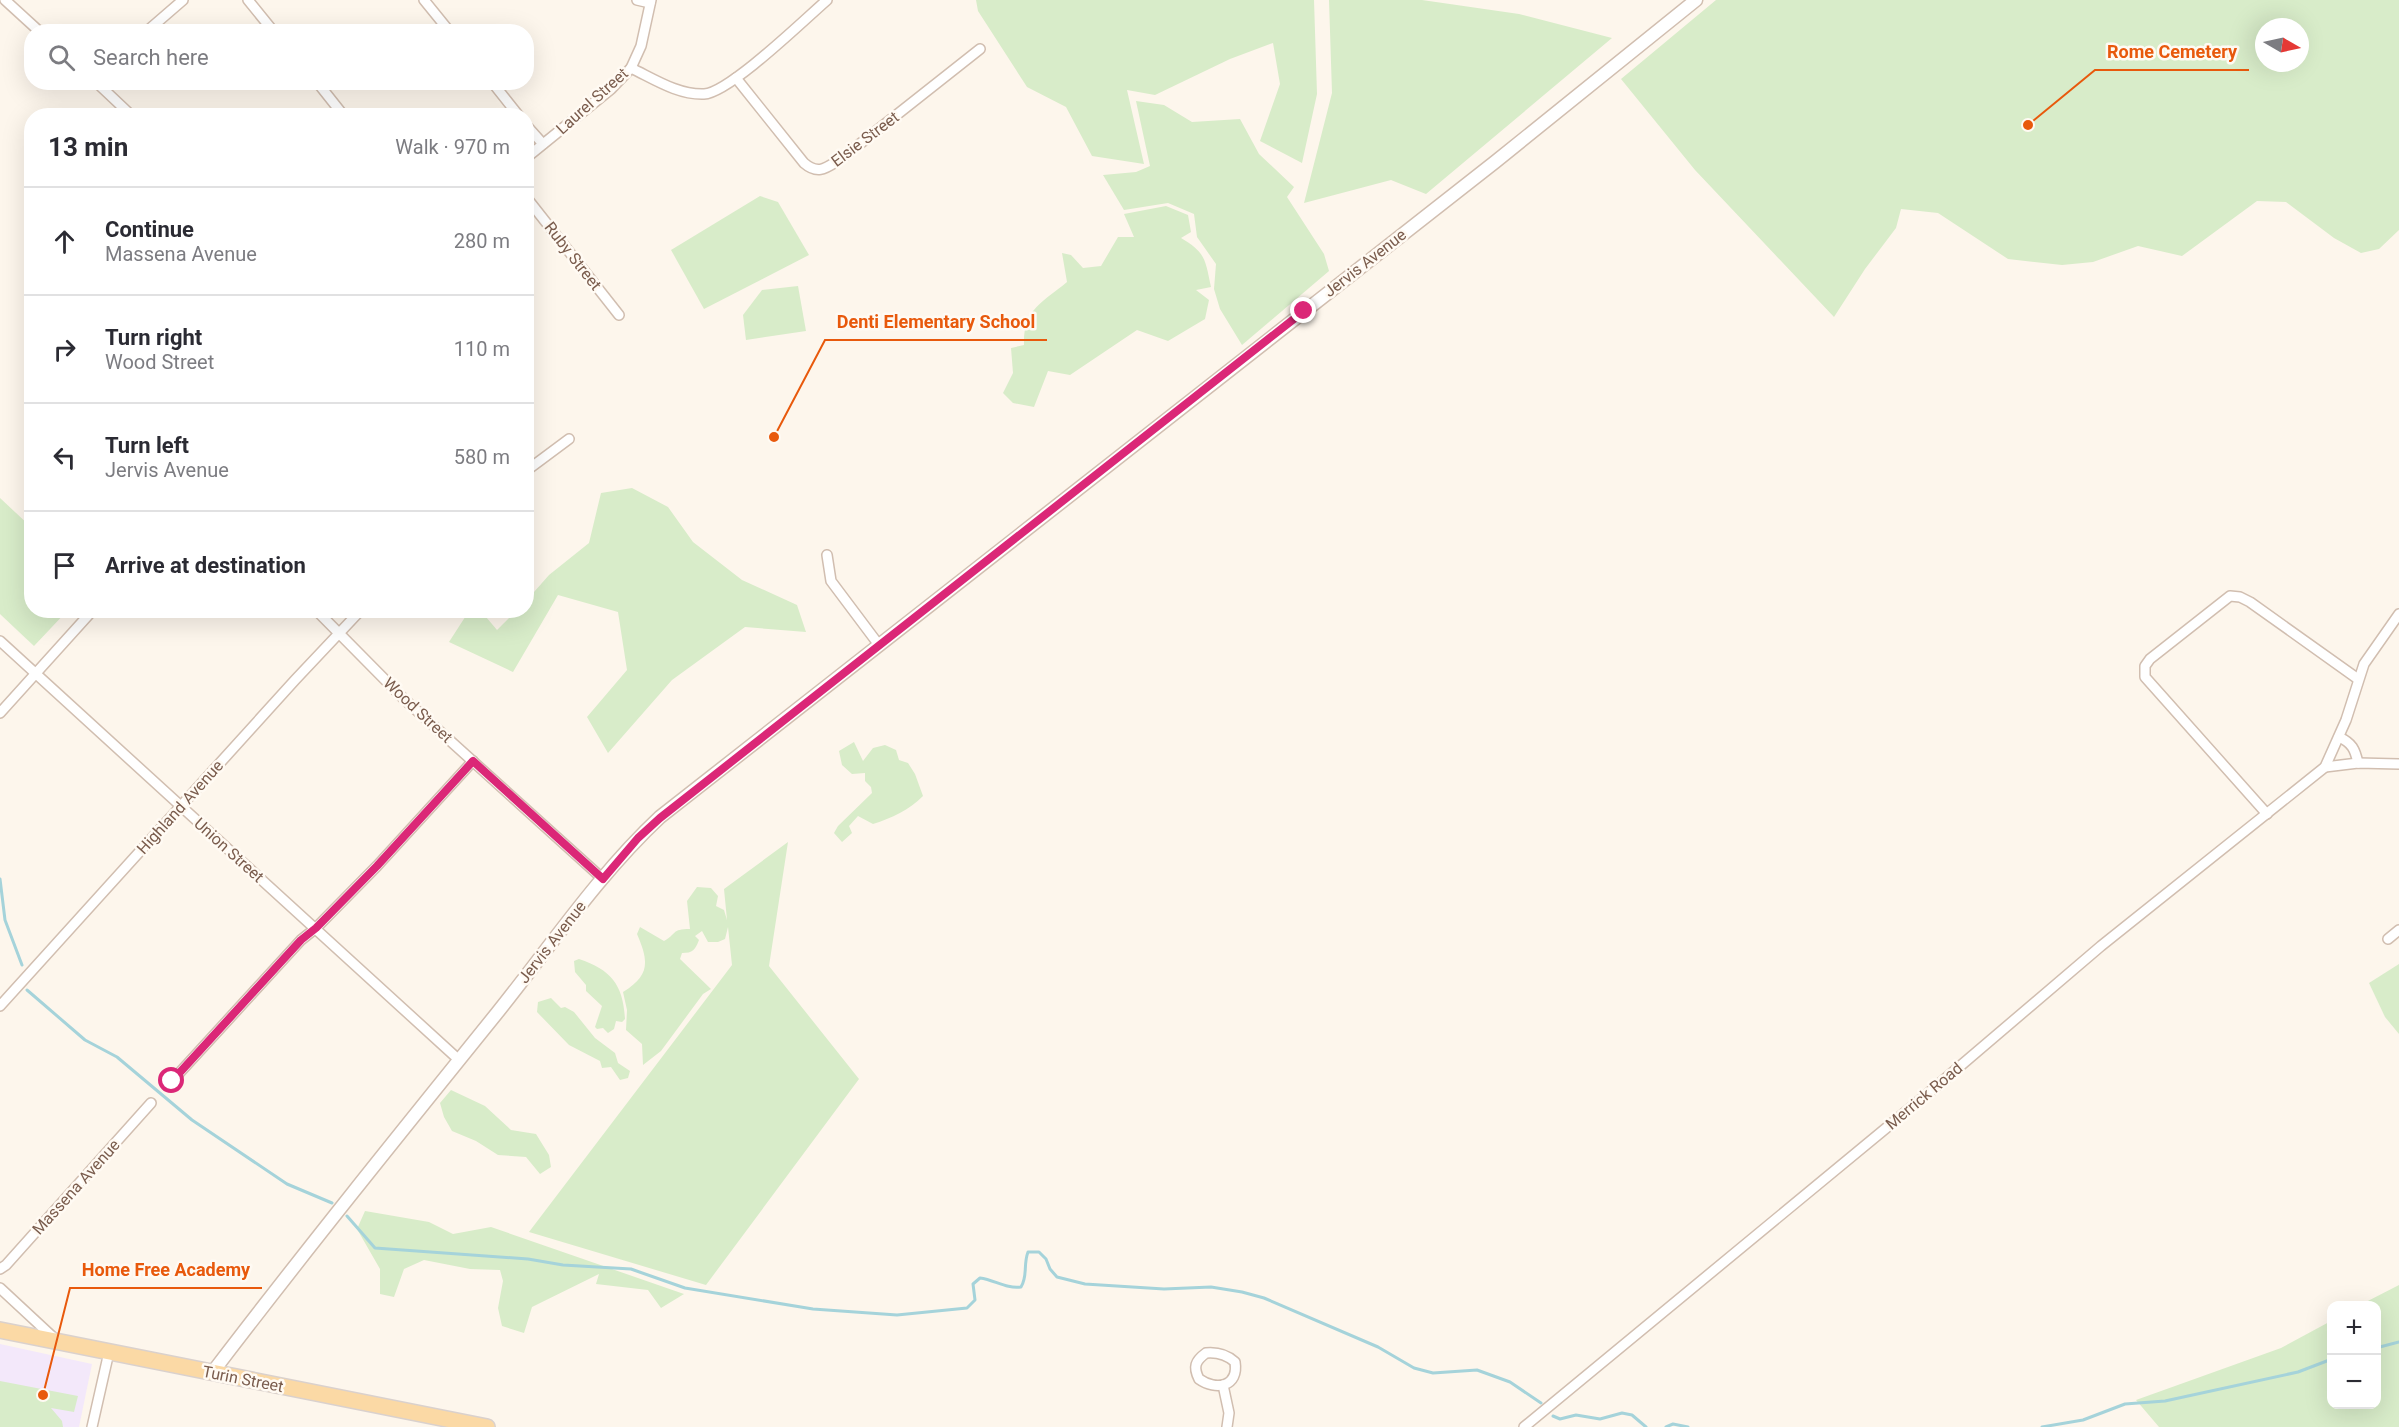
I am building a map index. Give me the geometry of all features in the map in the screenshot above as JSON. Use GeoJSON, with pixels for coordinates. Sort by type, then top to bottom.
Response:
{"type":"FeatureCollection","features":[{"type":"Feature","properties":{"kind":"main road","name":"Turin Street"},"geometry":{"type":"LineString","coordinates":[[0,1330],[487,1427]]}},
{"type":"Feature","properties":{"kind":"street"},"geometry":{"type":"LineString","coordinates":[[0,7],[5,0],[31,24]]}},
{"type":"Feature","properties":{"kind":"street"},"geometry":{"type":"LineString","coordinates":[[155,24],[183,0]]}},
{"type":"Feature","properties":{"kind":"street"},"geometry":{"type":"LineString","coordinates":[[248,0],[268,24]]}},
{"type":"Feature","properties":{"kind":"street"},"geometry":{"type":"LineString","coordinates":[[424,0],[444,24]]}},
{"type":"Feature","properties":{"kind":"street"},"geometry":{"type":"LineString","coordinates":[[637,0],[650,2]]}},
{"type":"Feature","properties":{"kind":"street"},"geometry":{"type":"LineString","coordinates":[[631,68],[673,88],[701,94],[718,90],[736,78],[827,0]]}},
{"type":"Feature","properties":{"kind":"street","name":"Jervis Avenue"},"geometry":{"type":"LineString","coordinates":[[212,1373],[279,1284],[458,1059],[638,838],[660,818],[879,645],[1495,162],[1696,0]]}},
{"type":"Feature","properties":{"kind":"street","name":"Laurel Street"},"geometry":{"type":"LineString","coordinates":[[534,151],[610,89],[631,68],[641,46],[650,2]]}},
{"type":"Feature","properties":{"kind":"street","name":"Elsie Street"},"geometry":{"type":"LineString","coordinates":[[736,78],[804,163],[812,170],[820,170],[842,158],[980,49]]}},
{"type":"Feature","properties":{"kind":"street"},"geometry":{"type":"LineString","coordinates":[[104,90],[124,108]]}},
{"type":"Feature","properties":{"kind":"street"},"geometry":{"type":"LineString","coordinates":[[323,90],[338,108]]}},
{"type":"Feature","properties":{"kind":"street"},"geometry":{"type":"LineString","coordinates":[[498,90],[513,108]]}},
{"type":"Feature","properties":{"kind":"street"},"geometry":{"type":"LineString","coordinates":[[534,134],[543,144]]}},
{"type":"Feature","properties":{"kind":"street","name":"Ruby Street"},"geometry":{"type":"LineString","coordinates":[[534,207],[619,315]]}},
{"type":"Feature","properties":{"kind":"street"},"geometry":{"type":"LineString","coordinates":[[534,465],[569,439]]}},
{"type":"Feature","properties":{"kind":"street"},"geometry":{"type":"LineString","coordinates":[[827,555],[831,581],[879,645]]}},
{"type":"Feature","properties":{"kind":"street"},"geometry":{"type":"LineString","coordinates":[[2267,814],[2145,676],[2145,666],[2230,596],[2240,597],[2250,602],[2358,679]]}},
{"type":"Feature","properties":{"kind":"street"},"geometry":{"type":"LineString","coordinates":[[2325,767],[2339,737],[2364,664],[2399,614]]}},
{"type":"Feature","properties":{"kind":"street"},"geometry":{"type":"LineString","coordinates":[[0,713],[86,618]]}},
{"type":"Feature","properties":{"kind":"street","name":"Wood Street"},"geometry":{"type":"LineString","coordinates":[[324,618],[404,699],[603,879]]}},
{"type":"Feature","properties":{"kind":"street","name":"Highland Avenue"},"geometry":{"type":"LineString","coordinates":[[0,1006],[355,618]]}},
{"type":"Feature","properties":{"kind":"street","name":"Union Street"},"geometry":{"type":"LineString","coordinates":[[0,641],[458,1059]]}},
{"type":"Feature","properties":{"kind":"street"},"geometry":{"type":"LineString","coordinates":[[2339,737],[2349,742],[2355,750],[2358,763]]}},
{"type":"Feature","properties":{"kind":"street"},"geometry":{"type":"LineString","coordinates":[[172,1081],[301,940],[316,928],[473,761]]}},
{"type":"Feature","properties":{"kind":"street"},"geometry":{"type":"LineString","coordinates":[[2325,767],[2358,763],[2399,764]]}},
{"type":"Feature","properties":{"kind":"street","name":"Merrick Road"},"geometry":{"type":"LineString","coordinates":[[1524,1427],[1906,1112],[2101,946],[2325,767]]}},
{"type":"Feature","properties":{"kind":"street"},"geometry":{"type":"LineString","coordinates":[[2388,939],[2399,930]]}},
{"type":"Feature","properties":{"kind":"street","name":"Massena Avenue"},"geometry":{"type":"LineString","coordinates":[[0,1269],[151,1103]]}},
{"type":"Feature","properties":{"kind":"street"},"geometry":{"type":"LineString","coordinates":[[0,1288],[58,1341]]}},
{"type":"Feature","properties":{"kind":"street"},"geometry":{"type":"LineString","coordinates":[[92,1427],[109,1352]]}},
{"type":"Feature","properties":{"kind":"street"},"geometry":{"type":"LineString","coordinates":[[1206,1353],[1218,1353],[1235,1362],[1236,1374],[1232,1382],[1223,1385],[1212,1385],[1199,1379],[1195,1371],[1198,1359],[1206,1353]]}},
{"type":"Feature","properties":{"kind":"street"},"geometry":{"type":"LineString","coordinates":[[1223,1385],[1228,1413],[1227,1427]]}},
{"type":"Feature","properties":{"kind":"shaded area"},"geometry":{"type":"Polygon","coordinates":[[[0,1344],[92,1364],[79,1427],[0,1427],[0,1344]]]}},
{"type":"Feature","properties":{"kind":"green space"},"geometry":{"type":"Polygon","coordinates":[[[976,0],[1314,0],[1317,94],[1302,163],[1260,141],[1280,84],[1273,43],[1230,59],[1155,95],[1127,90],[1144,164],[1092,156],[1066,107],[1027,87],[978,11],[976,0]]]}},
{"type":"Feature","properties":{"kind":"green space"},"geometry":{"type":"Polygon","coordinates":[[[1329,0],[1422,0],[1519,14],[1612,38],[1426,194],[1391,180],[1304,203],[1332,93],[1329,0]]]}},
{"type":"Feature","properties":{"kind":"green space"},"geometry":{"type":"Polygon","coordinates":[[[1716,0],[2399,0],[2399,230],[2379,249],[2361,253],[2334,238],[2286,202],[2257,201],[2182,256],[2138,246],[2093,262],[2062,265],[2008,259],[1938,213],[1901,209],[1896,228],[1865,269],[1834,317],[1695,170],[1621,79],[1716,0]]]}},
{"type":"Feature","properties":{"kind":"green space"},"geometry":{"type":"Polygon","coordinates":[[[1136,101],[1164,105],[1192,122],[1240,119],[1259,154],[1294,187],[1287,197],[1324,254],[1329,271],[1242,345],[1220,309],[1214,289],[1216,264],[1197,237],[1194,214],[1168,203],[1124,210],[1103,175],[1136,172],[1150,166],[1136,101]]]}},
{"type":"Feature","properties":{"kind":"green space"},"geometry":{"type":"Polygon","coordinates":[[[760,196],[778,202],[809,255],[704,309],[671,250],[760,196]]]}},
{"type":"Feature","properties":{"kind":"green space"},"geometry":{"type":"Polygon","coordinates":[[[1166,206],[1188,215],[1191,232],[1181,238],[1200,253],[1205,263],[1211,287],[1196,290],[1209,300],[1205,319],[1168,341],[1137,330],[1070,375],[1048,371],[1034,407],[1013,403],[1003,393],[1013,373],[1011,348],[1024,345],[1027,323],[1031,315],[1042,302],[1067,282],[1062,253],[1071,255],[1083,268],[1101,266],[1118,237],[1134,237],[1124,214],[1166,206]]]}},
{"type":"Feature","properties":{"kind":"green space"},"geometry":{"type":"Polygon","coordinates":[[[798,286],[806,331],[746,340],[743,315],[762,290],[798,286]]]}},
{"type":"Feature","properties":{"kind":"green space"},"geometry":{"type":"Polygon","coordinates":[[[632,488],[668,507],[693,542],[742,580],[797,605],[806,632],[745,627],[672,680],[608,753],[587,717],[627,670],[618,612],[558,595],[513,672],[449,642],[464,618],[487,618],[497,630],[509,618],[534,618],[534,592],[549,575],[589,543],[601,493],[632,488]]]}},
{"type":"Feature","properties":{"kind":"green space"},"geometry":{"type":"Polygon","coordinates":[[[0,498],[24,520],[24,618],[60,618],[34,646],[0,614],[0,498]]]}},
{"type":"Feature","properties":{"kind":"green space"},"geometry":{"type":"Polygon","coordinates":[[[854,742],[863,761],[873,748],[885,745],[896,750],[899,760],[908,763],[915,774],[923,796],[900,813],[873,824],[858,816],[849,826],[852,833],[842,842],[834,833],[838,826],[872,793],[871,787],[865,781],[865,773],[852,774],[842,765],[839,751],[854,742]]]}},
{"type":"Feature","properties":{"kind":"green space"},"geometry":{"type":"Polygon","coordinates":[[[788,842],[769,966],[859,1079],[706,1285],[529,1232],[732,965],[728,927],[725,939],[718,942],[708,942],[702,931],[695,936],[699,940],[695,949],[682,953],[680,959],[711,989],[703,994],[661,1051],[643,1065],[642,1044],[626,1030],[627,1010],[623,992],[638,980],[645,967],[644,952],[637,934],[640,927],[664,941],[677,931],[690,929],[687,901],[697,887],[711,888],[718,896],[716,906],[724,910],[727,920],[724,889],[788,842]]]}},
{"type":"Feature","properties":{"kind":"green space"},"geometry":{"type":"Polygon","coordinates":[[[579,959],[599,968],[613,980],[618,988],[625,1019],[622,1022],[616,1021],[614,1029],[608,1033],[603,1028],[595,1027],[602,1006],[586,991],[586,985],[575,972],[574,961],[579,959]]]}},
{"type":"Feature","properties":{"kind":"green space"},"geometry":{"type":"Polygon","coordinates":[[[2399,964],[2399,1034],[2385,1017],[2369,983],[2399,964]]]}},
{"type":"Feature","properties":{"kind":"green space"},"geometry":{"type":"Polygon","coordinates":[[[551,998],[561,1008],[565,1007],[574,1012],[595,1038],[615,1053],[618,1063],[630,1071],[628,1078],[620,1080],[611,1067],[602,1068],[600,1061],[569,1045],[537,1012],[538,1002],[551,998]]]}},
{"type":"Feature","properties":{"kind":"green space"},"geometry":{"type":"Polygon","coordinates":[[[451,1090],[485,1106],[511,1130],[536,1134],[549,1155],[551,1167],[540,1174],[526,1157],[498,1155],[476,1141],[452,1131],[444,1117],[440,1103],[451,1090]]]}},
{"type":"Feature","properties":{"kind":"green space"},"geometry":{"type":"Polygon","coordinates":[[[365,1211],[429,1222],[453,1234],[491,1227],[684,1294],[661,1308],[648,1290],[596,1284],[599,1274],[532,1307],[524,1333],[502,1326],[498,1308],[503,1281],[500,1270],[470,1269],[424,1260],[404,1269],[394,1297],[380,1294],[380,1269],[357,1229],[365,1211]]]}},
{"type":"Feature","properties":{"kind":"green space"},"geometry":{"type":"Polygon","coordinates":[[[2399,1285],[2399,1427],[2159,1427],[2136,1400],[2281,1348],[2327,1323],[2327,1409],[2381,1409],[2381,1301],[2368,1301],[2399,1285]]]}},
{"type":"Feature","properties":{"kind":"green space"},"geometry":{"type":"Polygon","coordinates":[[[0,1381],[78,1396],[74,1412],[51,1408],[62,1421],[63,1427],[0,1427],[0,1381]]]}},
{"type":"Feature","properties":{"kind":"waterway"},"geometry":{"type":"LineString","coordinates":[[0,879],[5,920],[22,965]]}},
{"type":"Feature","properties":{"kind":"waterway"},"geometry":{"type":"LineString","coordinates":[[27,990],[85,1040],[117,1057],[192,1120],[287,1184],[332,1203]]}},
{"type":"Feature","properties":{"kind":"waterway"},"geometry":{"type":"LineString","coordinates":[[347,1216],[375,1248],[631,1269],[685,1288],[813,1309],[897,1315],[967,1308],[975,1300],[973,1284],[980,1278],[1010,1287],[1021,1287],[1028,1252],[1039,1252],[1057,1277],[1085,1284],[1164,1289],[1211,1287],[1264,1298],[1378,1347],[1414,1368],[1433,1373],[1477,1370],[1510,1382],[1541,1403]]}},
{"type":"Feature","properties":{"kind":"waterway"},"geometry":{"type":"LineString","coordinates":[[2381,1347],[2399,1342]]}},
{"type":"Feature","properties":{"kind":"waterway"},"geometry":{"type":"LineString","coordinates":[[2042,1427],[2083,1420],[2125,1404],[2165,1401],[2298,1372],[2327,1361]]}},
{"type":"Feature","properties":{"kind":"waterway"},"geometry":{"type":"LineString","coordinates":[[1553,1416],[1560,1419],[1576,1415],[1600,1419],[1622,1413],[1632,1415],[1646,1427]]}},
{"type":"Feature","properties":{"kind":"waterway"},"geometry":{"type":"LineString","coordinates":[[1666,1427],[1673,1424],[1688,1427]]}},
{"type":"Feature","properties":{"kind":"place","name":"Rome Cemetery"},"geometry":{"type":"Point","coordinates":[2028,125]}},
{"type":"Feature","properties":{"kind":"place","name":"Denti Elementary School"},"geometry":{"type":"Point","coordinates":[774,437]}},
{"type":"Feature","properties":{"kind":"place","name":"Home Free Academy"},"geometry":{"type":"Point","coordinates":[43,1395]}},
{"type":"Feature","properties":{"kind":"route"},"geometry":{"type":"LineString","coordinates":[[172,1081],[301,940],[316,928],[377,866],[473,761],[603,879],[638,838],[660,818],[1304,311]]}}]}
